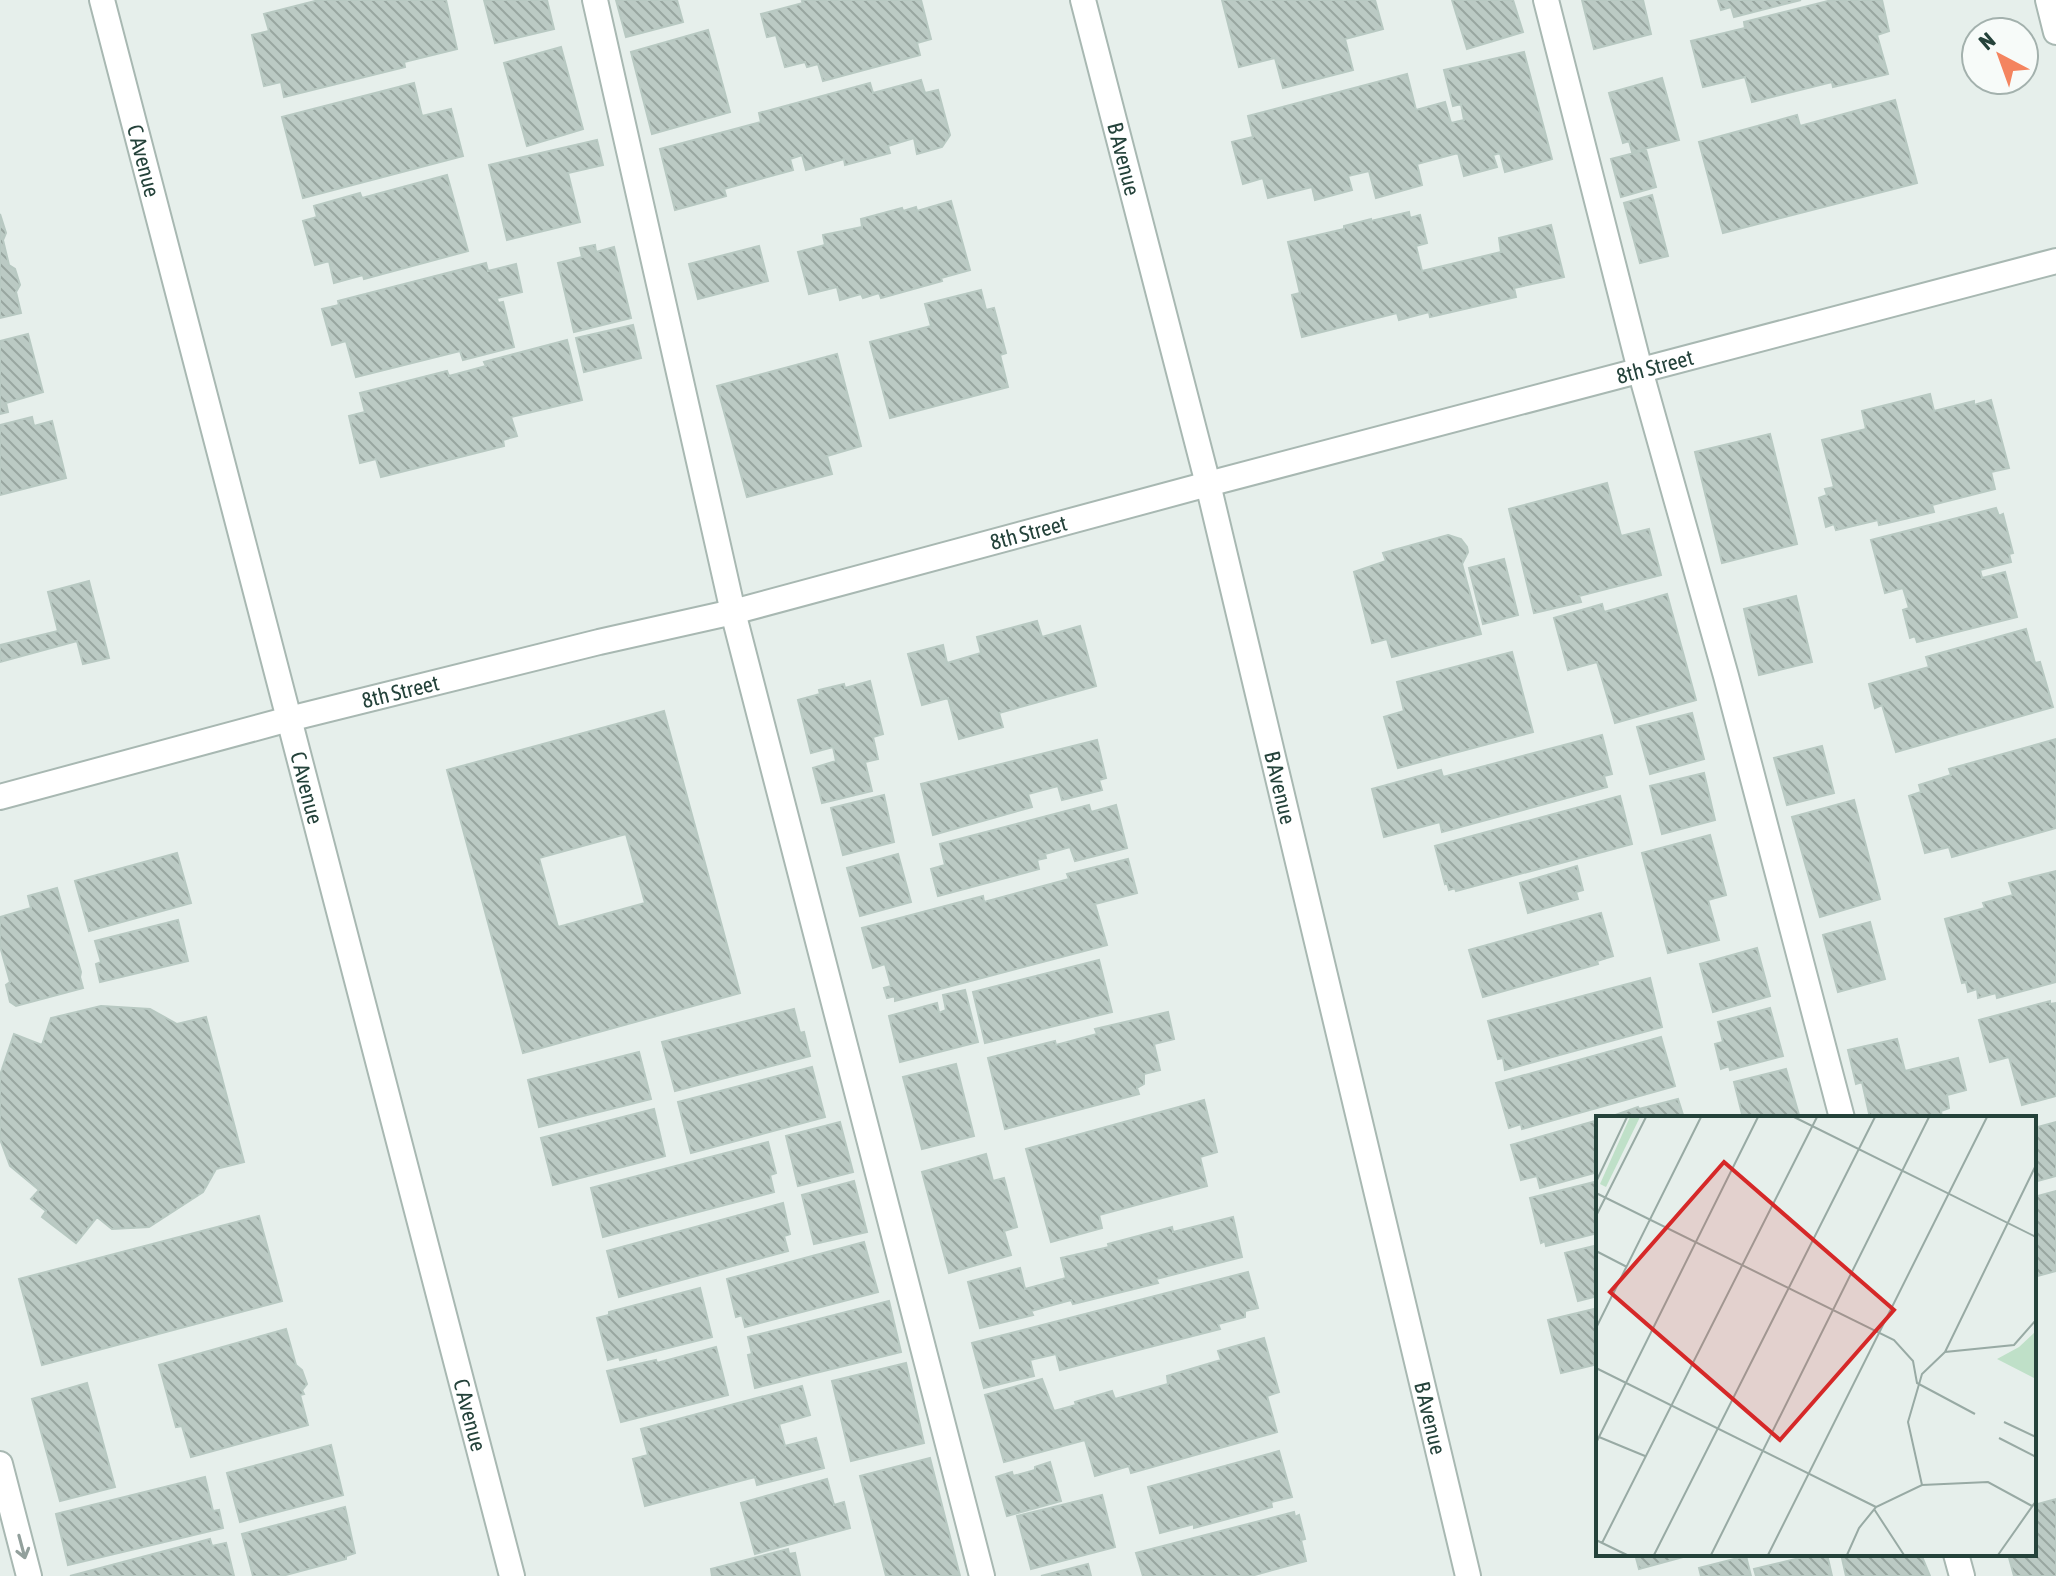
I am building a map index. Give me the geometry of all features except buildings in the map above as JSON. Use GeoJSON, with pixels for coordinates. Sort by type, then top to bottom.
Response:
{"type":"FeatureCollection","features":[{"type":"Feature","properties":{"kind":"street","name":"C Avenue"},"geometry":{"type":"LineString","coordinates":[[102,0],[512,1576]]}},
{"type":"Feature","properties":{"kind":"street"},"geometry":{"type":"LineString","coordinates":[[595,0],[733,612],[982,1576]]}},
{"type":"Feature","properties":{"kind":"street","name":"B Avenue"},"geometry":{"type":"LineString","coordinates":[[1083,0],[1208,484],[1468,1576]]}},
{"type":"Feature","properties":{"kind":"street"},"geometry":{"type":"LineString","coordinates":[[1546,0],[1640,370],[1726,676],[1841,1116]]}},
{"type":"Feature","properties":{"kind":"street"},"geometry":{"type":"LineString","coordinates":[[2048,0],[2056,32]]}},
{"type":"Feature","properties":{"kind":"street","name":"8th Street"},"geometry":{"type":"LineString","coordinates":[[0,797],[289,719],[733,612],[2056,261]]}},
{"type":"Feature","properties":{"kind":"street"},"geometry":{"type":"LineString","coordinates":[[0,1464],[29,1576]]}},
{"type":"Feature","properties":{"kind":"street"},"geometry":{"type":"LineString","coordinates":[[1957,1556],[1962,1576]]}}]}
